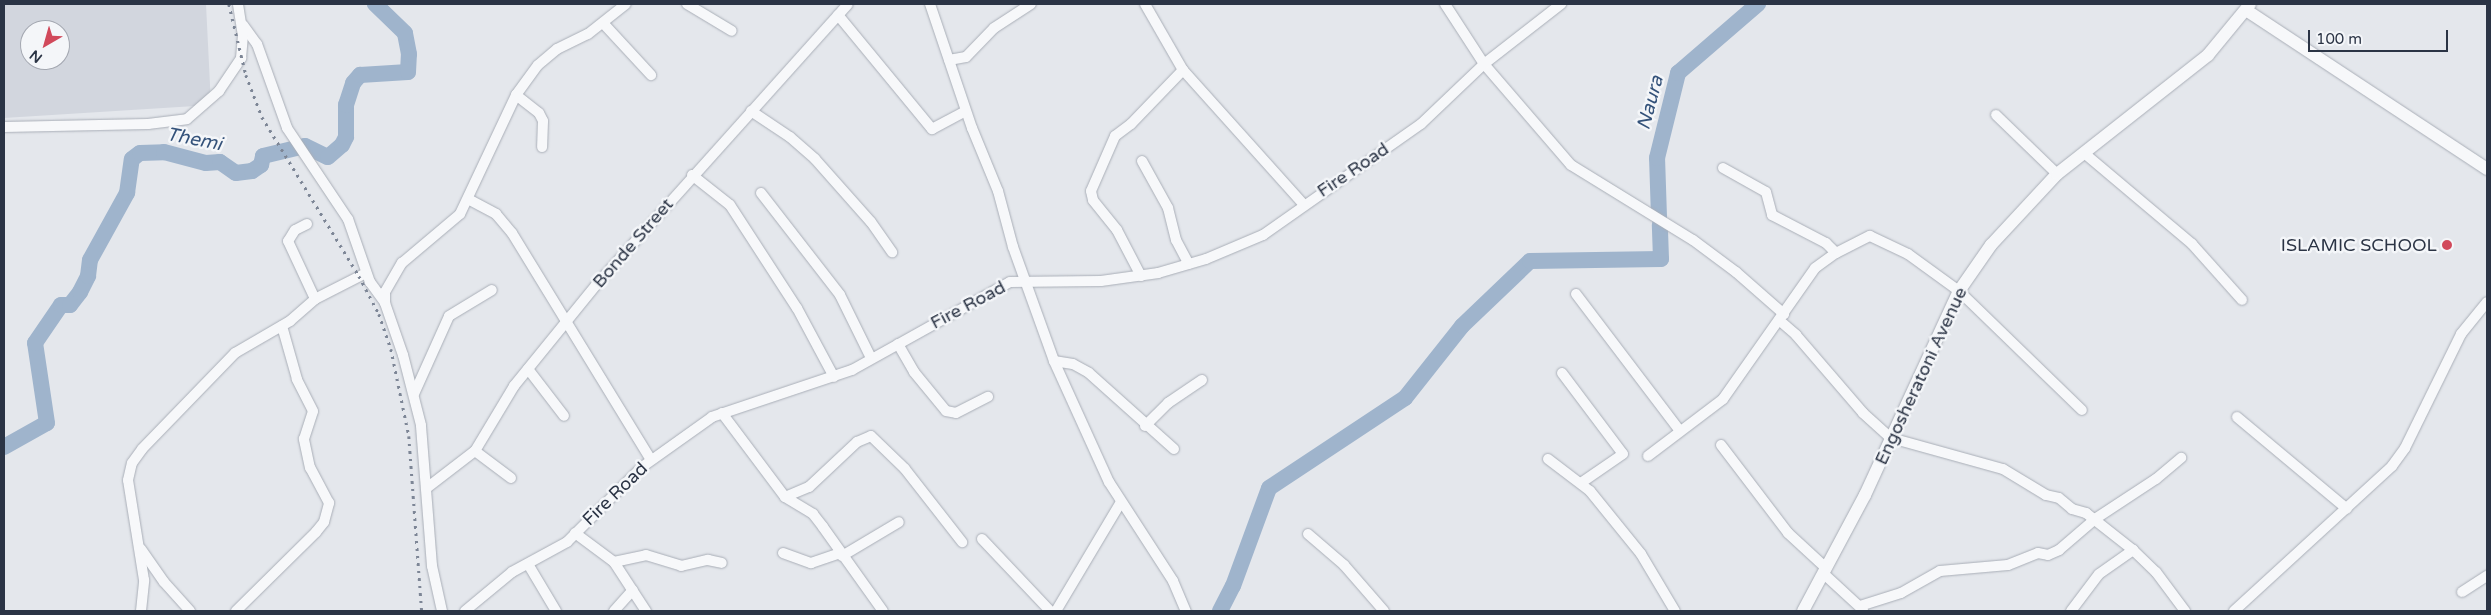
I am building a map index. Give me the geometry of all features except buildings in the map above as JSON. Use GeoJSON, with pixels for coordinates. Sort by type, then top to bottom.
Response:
{"type":"FeatureCollection","features":[{"type":"Feature","properties":{"kind":"street"},"geometry":{"type":"LineString","coordinates":[[4,127],[148,124],[187,118],[219,91],[241,58],[241,22],[238,4]]}},
{"type":"Feature","properties":{"kind":"street"},"geometry":{"type":"LineString","coordinates":[[385,303],[388,287],[402,263],[454,221],[468,199],[516,95],[546,57],[603,23],[626,4]]}},
{"type":"Feature","properties":{"kind":"street"},"geometry":{"type":"LineString","coordinates":[[687,4],[732,31]]}},
{"type":"Feature","properties":{"kind":"street","name":"Bonde Street"},"geometry":{"type":"LineString","coordinates":[[428,487],[476,451],[507,395],[567,320],[692,175],[848,4]]}},
{"type":"Feature","properties":{"kind":"street"},"geometry":{"type":"LineString","coordinates":[[930,4],[966,111],[998,191],[1013,247],[1054,361],[1121,502],[1151,544],[1173,581],[1186,611]]}},
{"type":"Feature","properties":{"kind":"street"},"geometry":{"type":"LineString","coordinates":[[949,60],[966,57],[994,28],[1031,4]]}},
{"type":"Feature","properties":{"kind":"street"},"geometry":{"type":"LineString","coordinates":[[1145,4],[1183,70],[1304,205]]}},
{"type":"Feature","properties":{"kind":"street"},"geometry":{"type":"LineString","coordinates":[[1444,4],[1484,64],[1572,165],[1693,240],[1736,272],[1781,317],[1867,418],[1891,438],[1973,458],[2004,469],[2046,495],[2059,498],[2072,509],[2095,519],[2133,550],[2156,572],[2186,611]]}},
{"type":"Feature","properties":{"kind":"street","name":"Fire Road"},"geometry":{"type":"LineString","coordinates":[[465,611],[528,564],[559,548],[651,460],[722,412],[834,377],[898,344],[986,293],[1026,280],[1080,282],[1141,276],[1189,264],[1263,235],[1421,124],[1484,64],[1561,4]]}},
{"type":"Feature","properties":{"kind":"street"},"geometry":{"type":"LineString","coordinates":[[2248,7],[2487,169]]}},
{"type":"Feature","properties":{"kind":"street","name":"Engosheratoni Avenue"},"geometry":{"type":"LineString","coordinates":[[1803,611],[1891,438],[1960,291],[2003,231],[2057,174],[2195,66],[2248,7]]}},
{"type":"Feature","properties":{"kind":"street"},"geometry":{"type":"LineString","coordinates":[[838,15],[932,129],[966,111]]}},
{"type":"Feature","properties":{"kind":"street"},"geometry":{"type":"LineString","coordinates":[[241,22],[256,44],[288,128],[307,161],[348,219],[366,273],[385,303],[414,394],[428,487],[432,566],[442,611]]}},
{"type":"Feature","properties":{"kind":"street"},"geometry":{"type":"LineString","coordinates":[[603,23],[651,75]]}},
{"type":"Feature","properties":{"kind":"street"},"geometry":{"type":"LineString","coordinates":[[1141,276],[1117,230],[1093,200],[1091,191],[1115,136],[1131,124],[1183,70]]}},
{"type":"Feature","properties":{"kind":"street"},"geometry":{"type":"LineString","coordinates":[[516,95],[539,113],[543,121],[542,147]]}},
{"type":"Feature","properties":{"kind":"street"},"geometry":{"type":"LineString","coordinates":[[751,111],[790,137],[816,159],[871,222],[892,252]]}},
{"type":"Feature","properties":{"kind":"street"},"geometry":{"type":"LineString","coordinates":[[1996,115],[2057,174]]}},
{"type":"Feature","properties":{"kind":"street"},"geometry":{"type":"LineString","coordinates":[[2084,153],[2192,244],[2242,300]]}},
{"type":"Feature","properties":{"kind":"street"},"geometry":{"type":"LineString","coordinates":[[1142,161],[1168,208],[1176,240],[1189,264]]}},
{"type":"Feature","properties":{"kind":"street"},"geometry":{"type":"LineString","coordinates":[[1723,168],[1766,192],[1772,215],[1826,243],[1836,253]]}},
{"type":"Feature","properties":{"kind":"street"},"geometry":{"type":"LineString","coordinates":[[692,175],[730,205],[797,308],[834,377]]}},
{"type":"Feature","properties":{"kind":"street"},"geometry":{"type":"LineString","coordinates":[[761,193],[840,295],[871,358]]}},
{"type":"Feature","properties":{"kind":"street"},"geometry":{"type":"LineString","coordinates":[[468,199],[486,207],[503,221],[567,320],[651,460]]}},
{"type":"Feature","properties":{"kind":"street"},"geometry":{"type":"LineString","coordinates":[[307,224],[295,230],[288,241],[315,299]]}},
{"type":"Feature","properties":{"kind":"street"},"geometry":{"type":"LineString","coordinates":[[1648,456],[1723,399],[1815,268],[1836,253],[1874,236],[1908,254],[1960,291],[2082,410]]}},
{"type":"Feature","properties":{"kind":"street"},"geometry":{"type":"LineString","coordinates":[[141,611],[144,580],[140,547],[131,510],[128,480],[132,463],[142,449],[236,353],[282,326],[315,299],[366,273]]}},
{"type":"Feature","properties":{"kind":"street"},"geometry":{"type":"LineString","coordinates":[[414,394],[449,316],[492,290]]}},
{"type":"Feature","properties":{"kind":"street"},"geometry":{"type":"LineString","coordinates":[[1576,294],[1680,431]]}},
{"type":"Feature","properties":{"kind":"street"},"geometry":{"type":"LineString","coordinates":[[2234,611],[2378,480],[2400,454],[2461,334],[2487,302]]}},
{"type":"Feature","properties":{"kind":"street"},"geometry":{"type":"LineString","coordinates":[[236,611],[316,532],[324,522],[329,503],[310,468],[304,439],[313,412],[290,363],[282,326]]}},
{"type":"Feature","properties":{"kind":"street"},"geometry":{"type":"LineString","coordinates":[[898,344],[914,372],[946,411],[956,414],[988,396]]}},
{"type":"Feature","properties":{"kind":"street"},"geometry":{"type":"LineString","coordinates":[[1054,361],[1073,364],[1089,373],[1145,426],[1174,449]]}},
{"type":"Feature","properties":{"kind":"street"},"geometry":{"type":"LineString","coordinates":[[528,369],[564,416]]}},
{"type":"Feature","properties":{"kind":"street"},"geometry":{"type":"LineString","coordinates":[[1562,373],[1623,454],[1581,483]]}},
{"type":"Feature","properties":{"kind":"street"},"geometry":{"type":"LineString","coordinates":[[1145,426],[1168,403],[1202,380]]}},
{"type":"Feature","properties":{"kind":"street"},"geometry":{"type":"LineString","coordinates":[[722,412],[784,496],[813,514],[883,611]]}},
{"type":"Feature","properties":{"kind":"street"},"geometry":{"type":"LineString","coordinates":[[2237,417],[2347,509]]}},
{"type":"Feature","properties":{"kind":"street"},"geometry":{"type":"LineString","coordinates":[[784,496],[808,487],[857,442],[871,436],[905,469],[962,542]]}},
{"type":"Feature","properties":{"kind":"street"},"geometry":{"type":"LineString","coordinates":[[1721,445],[1788,533],[1862,608],[1900,593],[1940,571],[2008,565],[2038,553],[2048,555],[2059,550],[2095,519],[2156,479],[2181,458]]}},
{"type":"Feature","properties":{"kind":"street"},"geometry":{"type":"LineString","coordinates":[[476,451],[511,478]]}},
{"type":"Feature","properties":{"kind":"street"},"geometry":{"type":"LineString","coordinates":[[1548,459],[1581,483],[1641,554],[1675,611]]}},
{"type":"Feature","properties":{"kind":"street"},"geometry":{"type":"LineString","coordinates":[[1056,611],[1121,502]]}},
{"type":"Feature","properties":{"kind":"street"},"geometry":{"type":"LineString","coordinates":[[783,553],[811,563],[841,554],[899,522]]}},
{"type":"Feature","properties":{"kind":"street"},"geometry":{"type":"LineString","coordinates":[[576,533],[614,562],[646,611]]}},
{"type":"Feature","properties":{"kind":"street"},"geometry":{"type":"LineString","coordinates":[[1308,534],[1344,565],[1384,611]]}},
{"type":"Feature","properties":{"kind":"street"},"geometry":{"type":"LineString","coordinates":[[982,539],[1050,611]]}},
{"type":"Feature","properties":{"kind":"street"},"geometry":{"type":"LineString","coordinates":[[140,547],[164,582],[190,611]]}},
{"type":"Feature","properties":{"kind":"street"},"geometry":{"type":"LineString","coordinates":[[2071,611],[2098,574],[2133,550]]}},
{"type":"Feature","properties":{"kind":"street"},"geometry":{"type":"LineString","coordinates":[[614,562],[646,555],[681,566],[708,560],[722,563]]}},
{"type":"Feature","properties":{"kind":"street"},"geometry":{"type":"LineString","coordinates":[[528,564],[556,611]]}},
{"type":"Feature","properties":{"kind":"street"},"geometry":{"type":"LineString","coordinates":[[2462,592],[2487,576]]}},
{"type":"Feature","properties":{"kind":"street"},"geometry":{"type":"LineString","coordinates":[[614,611],[633,590]]}},
{"type":"Feature","properties":{"kind":"shaded area"},"geometry":{"type":"Polygon","coordinates":[[[4,4],[206,4],[211,105],[4,118],[4,4]]]}},
{"type":"Feature","properties":{"kind":"waterway","name":"Themi"},"geometry":{"type":"LineString","coordinates":[[4,447],[47,423],[35,343],[61,305],[70,305],[80,292],[88,276],[90,260],[127,193],[132,159],[140,153],[164,152],[206,163],[220,162],[236,173],[252,171],[261,165],[263,156],[305,146],[328,157],[342,145],[346,137],[346,105],[353,83],[360,75],[408,72],[409,54],[405,33],[375,4]]}},
{"type":"Feature","properties":{"kind":"waterway","name":"Naura"},"geometry":{"type":"LineString","coordinates":[[1659,217],[1657,158],[1678,73],[1758,4]]}},
{"type":"Feature","properties":{"kind":"waterway"},"geometry":{"type":"LineString","coordinates":[[1220,611],[1233,586],[1269,488],[1405,398],[1462,326],[1530,261],[1661,259],[1660,225]]}},
{"type":"Feature","properties":{"kind":"railway"},"geometry":{"type":"LineString","coordinates":[[229,4],[246,75],[262,117],[359,276],[379,314],[391,349],[409,436],[422,611]]}},
{"type":"Feature","properties":{"kind":"place","name":"ISLAMIC SCHOOL"},"geometry":{"type":"Point","coordinates":[2447,245]}}]}
